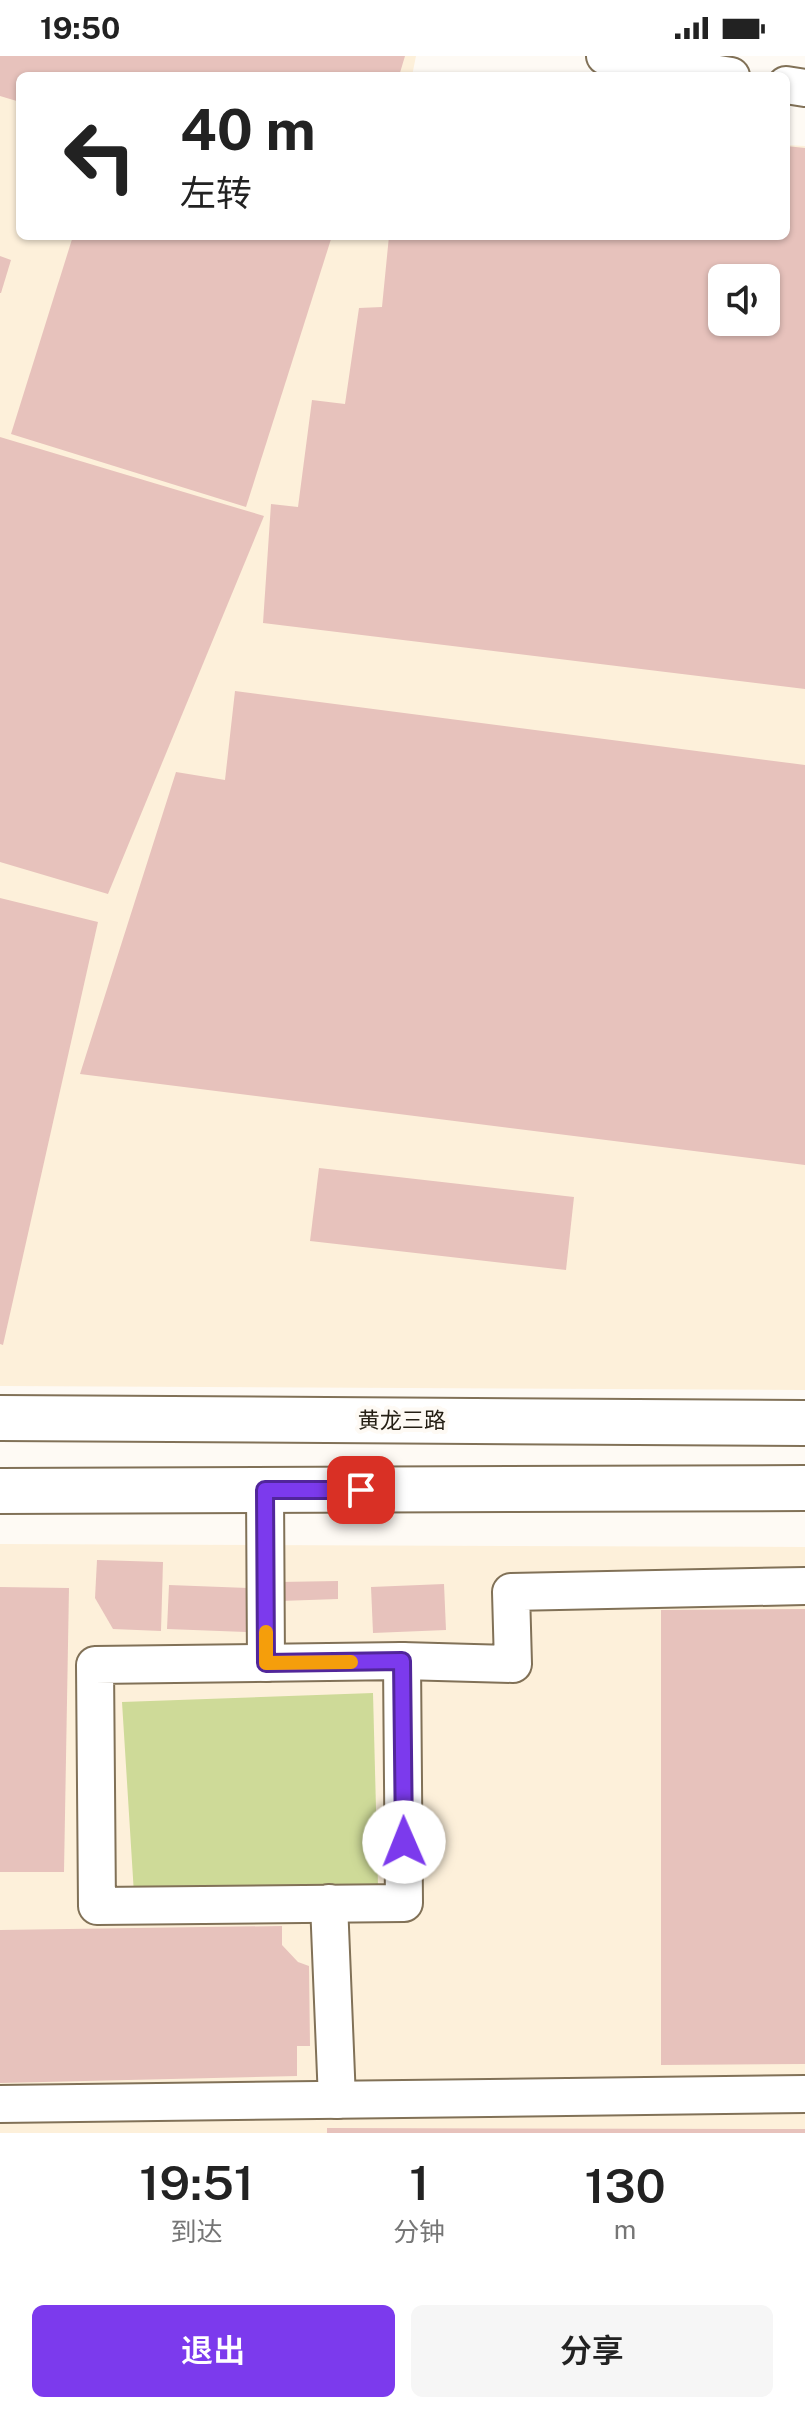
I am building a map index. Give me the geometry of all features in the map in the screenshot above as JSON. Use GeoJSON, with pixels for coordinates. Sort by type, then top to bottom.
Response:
{"type":"FeatureCollection","features":[{"type":"Feature","properties":{"kind":"main road","name":"黄龙三路"},"geometry":{"type":"LineString","coordinates":[[0,1418],[805,1423]]}},
{"type":"Feature","properties":{"kind":"main road"},"geometry":{"type":"LineString","coordinates":[[0,1491],[805,1488]]}},
{"type":"Feature","properties":{"kind":"street"},"geometry":{"type":"LineString","coordinates":[[605,56],[706,72]]}},
{"type":"Feature","properties":{"kind":"street"},"geometry":{"type":"LineString","coordinates":[[265,1490],[266,1663]]}},
{"type":"Feature","properties":{"kind":"street"},"geometry":{"type":"LineString","coordinates":[[402,1661],[404,1903],[97,1906],[95,1665],[402,1661],[513,1664],[511,1592],[805,1586]]}},
{"type":"Feature","properties":{"kind":"street"},"geometry":{"type":"LineString","coordinates":[[329,1903],[337,2100]]}},
{"type":"Feature","properties":{"kind":"street"},"geometry":{"type":"LineString","coordinates":[[0,2104],[805,2094]]}},
{"type":"Feature","properties":{"kind":"shaded area"},"geometry":{"type":"Polygon","coordinates":[[[0,56],[416,56],[413,72],[16,72],[16,240],[790,240],[790,145],[805,146],[805,1390],[0,1386],[0,56]]]}},
{"type":"Feature","properties":{"kind":"shaded area"},"geometry":{"type":"Polygon","coordinates":[[[0,1544],[805,1547],[805,2133],[0,2133],[0,1544]]]}},
{"type":"Feature","properties":{"kind":"green space"},"geometry":{"type":"Polygon","coordinates":[[[373,1693],[378,1886],[134,1894],[122,1702],[373,1693]]]}},
{"type":"Feature","properties":{"kind":"building"},"geometry":{"type":"Polygon","coordinates":[[[0,56],[405,56],[400,72],[16,72],[16,101],[0,96],[0,56]]]}},
{"type":"Feature","properties":{"kind":"building"},"geometry":{"type":"Polygon","coordinates":[[[790,146],[805,148],[805,689],[263,623],[271,504],[298,507],[312,400],[345,404],[359,308],[382,307],[389,240],[790,240],[790,146]]]}},
{"type":"Feature","properties":{"kind":"building"},"geometry":{"type":"Polygon","coordinates":[[[72,240],[331,240],[246,507],[11,434],[72,240]]]}},
{"type":"Feature","properties":{"kind":"building"},"geometry":{"type":"Polygon","coordinates":[[[0,256],[11,260],[1,293],[0,293],[0,256]]]}},
{"type":"Feature","properties":{"kind":"building"},"geometry":{"type":"Polygon","coordinates":[[[0,437],[264,516],[108,894],[0,862],[0,437]]]}},
{"type":"Feature","properties":{"kind":"building"},"geometry":{"type":"Polygon","coordinates":[[[235,691],[805,765],[805,1165],[80,1074],[176,772],[225,780],[235,691]]]}},
{"type":"Feature","properties":{"kind":"building"},"geometry":{"type":"Polygon","coordinates":[[[0,898],[98,922],[3,1345],[0,1344],[0,898]]]}},
{"type":"Feature","properties":{"kind":"building"},"geometry":{"type":"Polygon","coordinates":[[[319,1168],[574,1197],[566,1270],[310,1241],[319,1168]]]}},
{"type":"Feature","properties":{"kind":"building"},"geometry":{"type":"Polygon","coordinates":[[[97,1560],[163,1562],[161,1631],[113,1629],[95,1598],[97,1560]]]}},
{"type":"Feature","properties":{"kind":"building"},"geometry":{"type":"Polygon","coordinates":[[[338,1581],[338,1599],[280,1601],[279,1582],[338,1581]]]}},
{"type":"Feature","properties":{"kind":"building"},"geometry":{"type":"Polygon","coordinates":[[[444,1584],[446,1630],[373,1633],[371,1587],[444,1584]]]}},
{"type":"Feature","properties":{"kind":"building"},"geometry":{"type":"Polygon","coordinates":[[[169,1585],[248,1588],[246,1632],[167,1629],[169,1585]]]}},
{"type":"Feature","properties":{"kind":"building"},"geometry":{"type":"Polygon","coordinates":[[[0,1587],[69,1588],[64,1872],[0,1872],[0,1587]]]}},
{"type":"Feature","properties":{"kind":"building"},"geometry":{"type":"Polygon","coordinates":[[[805,1609],[805,2064],[661,2065],[661,1610],[805,1609]]]}},
{"type":"Feature","properties":{"kind":"building"},"geometry":{"type":"Polygon","coordinates":[[[282,1926],[282,1945],[298,1962],[309,1966],[310,2046],[297,2046],[297,2076],[0,2083],[0,1930],[282,1926]]]}},
{"type":"Feature","properties":{"kind":"building"},"geometry":{"type":"Polygon","coordinates":[[[327,2128],[805,2129],[805,2133],[327,2133],[327,2128]]]}},
{"type":"Feature","properties":{"kind":"slow traffic"},"geometry":{"type":"LineString","coordinates":[[266,1632],[266,1663],[351,1662]]}},
{"type":"Feature","properties":{"kind":"route"},"geometry":{"type":"LineString","coordinates":[[361,1490],[265,1490],[266,1663],[402,1661],[404,1842]]}}]}
